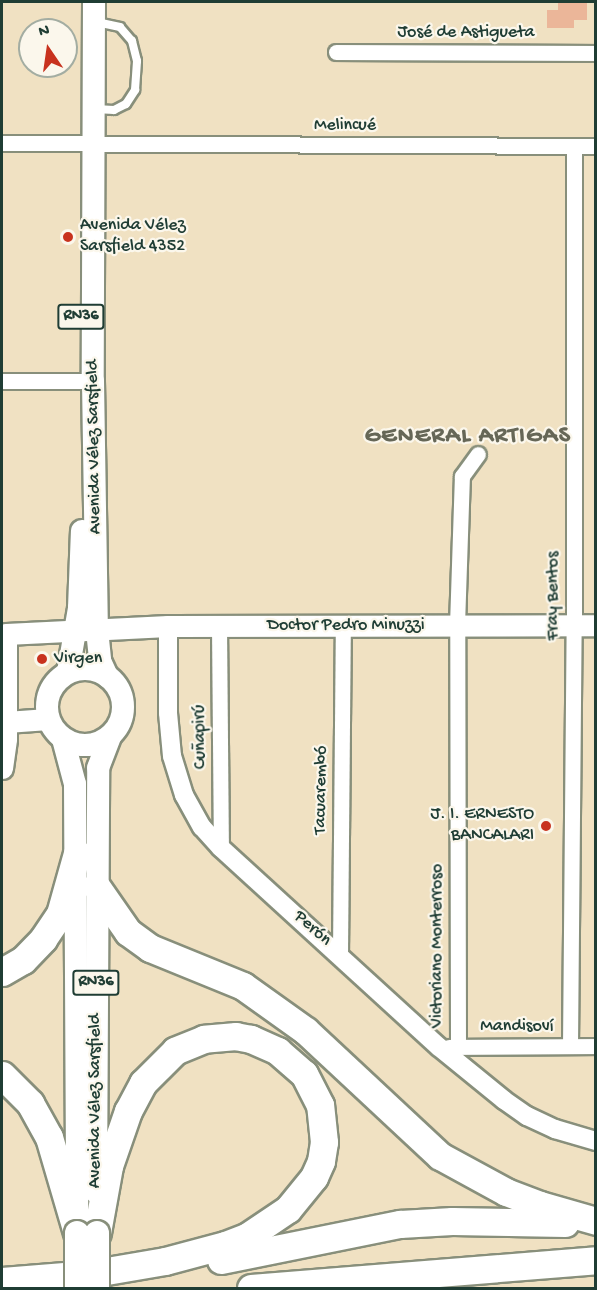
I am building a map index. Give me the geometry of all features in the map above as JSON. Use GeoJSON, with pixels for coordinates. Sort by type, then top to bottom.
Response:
{"type":"FeatureCollection","features":[{"type":"Feature","properties":{"kind":"highway"},"geometry":{"type":"LineString","coordinates":[[2,972],[23,960],[43,939],[60,914],[77,853]]}},
{"type":"Feature","properties":{"kind":"highway"},"geometry":{"type":"LineString","coordinates":[[96,886],[111,911],[128,932],[150,948],[243,986],[297,1024],[440,1156],[517,1196],[596,1222]]}},
{"type":"Feature","properties":{"kind":"highway"},"geometry":{"type":"LineString","coordinates":[[2,1269],[86,1281],[225,1245],[269,1224],[288,1209],[314,1177],[321,1161],[324,1142],[320,1105],[304,1074],[278,1050],[251,1039],[220,1036],[204,1039],[175,1051],[143,1083],[128,1111],[87,1233]]}},
{"type":"Feature","properties":{"kind":"highway"},"geometry":{"type":"LineString","coordinates":[[2,1075],[30,1103],[49,1137],[87,1233]]}},
{"type":"Feature","properties":{"kind":"highway"},"geometry":{"type":"LineString","coordinates":[[2,1281],[86,1281],[206,1262],[400,1224],[492,1220],[596,1222]]}},
{"type":"Feature","properties":{"kind":"highway","name":"Avenida Vélez Sarsfield"},"geometry":{"type":"LineString","coordinates":[[86,1281],[87,1233]]}},
{"type":"Feature","properties":{"kind":"highway"},"geometry":{"type":"LineString","coordinates":[[251,1288],[596,1260]]}},
{"type":"Feature","properties":{"kind":"main road","name":"Avenida Vélez Sarsfield"},"geometry":{"type":"LineString","coordinates":[[68,672],[87,631],[93,381],[81,2]]}},
{"type":"Feature","properties":{"kind":"main road","name":"Avenida Vélez Sarsfield"},"geometry":{"type":"LineString","coordinates":[[94,11],[93,109],[87,144],[81,381],[82,525],[87,631],[107,676]]}},
{"type":"Feature","properties":{"kind":"main road","name":"Doctor Pedro Minuzzi"},"geometry":{"type":"LineString","coordinates":[[4,634],[168,626],[596,625]]}},
{"type":"Feature","properties":{"kind":"main road"},"geometry":{"type":"LineString","coordinates":[[2,768],[6,722],[4,634]]}},
{"type":"Feature","properties":{"kind":"main road"},"geometry":{"type":"LineString","coordinates":[[6,722],[48,719],[48,694],[60,678],[68,672],[88,669],[107,676]]}},
{"type":"Feature","properties":{"kind":"main road","name":"RN36"},"geometry":{"type":"LineString","coordinates":[[107,676],[114,682],[123,700],[121,720],[110,736]]}},
{"type":"Feature","properties":{"kind":"main road","name":"RN36"},"geometry":{"type":"LineString","coordinates":[[48,719],[55,732],[63,739]]}},
{"type":"Feature","properties":{"kind":"main road","name":"Avenida Vélez Sarsfield"},"geometry":{"type":"LineString","coordinates":[[87,1233],[98,768],[103,749],[110,736]]}},
{"type":"Feature","properties":{"kind":"main road"},"geometry":{"type":"LineString","coordinates":[[63,739],[82,746],[101,742],[110,736]]}},
{"type":"Feature","properties":{"kind":"main road","name":"Avenida Vélez Sarsfield"},"geometry":{"type":"LineString","coordinates":[[63,739],[75,784],[87,1233]]}},
{"type":"Feature","properties":{"kind":"street","name":"José de Astigueta"},"geometry":{"type":"LineString","coordinates":[[336,52],[596,53]]}},
{"type":"Feature","properties":{"kind":"street","name":"Melincué"},"geometry":{"type":"LineString","coordinates":[[2,143],[596,146]]}},
{"type":"Feature","properties":{"kind":"street","name":"Fray Bentos"},"geometry":{"type":"LineString","coordinates":[[570,1046],[574,625],[574,146]]}},
{"type":"Feature","properties":{"kind":"street"},"geometry":{"type":"LineString","coordinates":[[2,381],[81,381]]}},
{"type":"Feature","properties":{"kind":"street","name":"Victoriano Monterroso"},"geometry":{"type":"LineString","coordinates":[[458,1047],[457,626],[462,476],[478,454]]}},
{"type":"Feature","properties":{"kind":"street","name":"Perón"},"geometry":{"type":"LineString","coordinates":[[168,626],[168,713],[174,765],[190,808],[221,848],[340,954],[439,1047],[527,1116],[555,1129],[596,1141]]}},
{"type":"Feature","properties":{"kind":"street","name":"Cuñapirú"},"geometry":{"type":"LineString","coordinates":[[219,626],[221,848]]}},
{"type":"Feature","properties":{"kind":"street","name":"Tacuarembó"},"geometry":{"type":"LineString","coordinates":[[340,954],[343,626]]}},
{"type":"Feature","properties":{"kind":"street","name":"Mandisoví"},"geometry":{"type":"LineString","coordinates":[[439,1047],[596,1046]]}},
{"type":"Feature","properties":{"kind":"lane"},"geometry":{"type":"LineString","coordinates":[[93,109],[114,110],[126,104],[135,90],[137,61],[132,41],[120,27],[94,11]]}},
{"type":"Feature","properties":{"kind":"building"},"geometry":{"type":"Polygon","coordinates":[[[558,2],[587,2],[587,20],[574,20],[574,28],[547,28],[547,10],[558,10],[558,2]]]}},
{"type":"Feature","properties":{"kind":"place","name":"Avenida Vélez Sarsfield 4352"},"geometry":{"type":"Point","coordinates":[68,237]}},
{"type":"Feature","properties":{"kind":"place","name":"Virgen"},"geometry":{"type":"Point","coordinates":[42,659]}},
{"type":"Feature","properties":{"kind":"place","name":"J. I. ERNESTO BANCALARI"},"geometry":{"type":"Point","coordinates":[546,826]}},
{"type":"Feature","properties":{"kind":"district","name":"GENERAL ARTIGAS"},"geometry":{"type":"Point","coordinates":[468,437]}}]}
